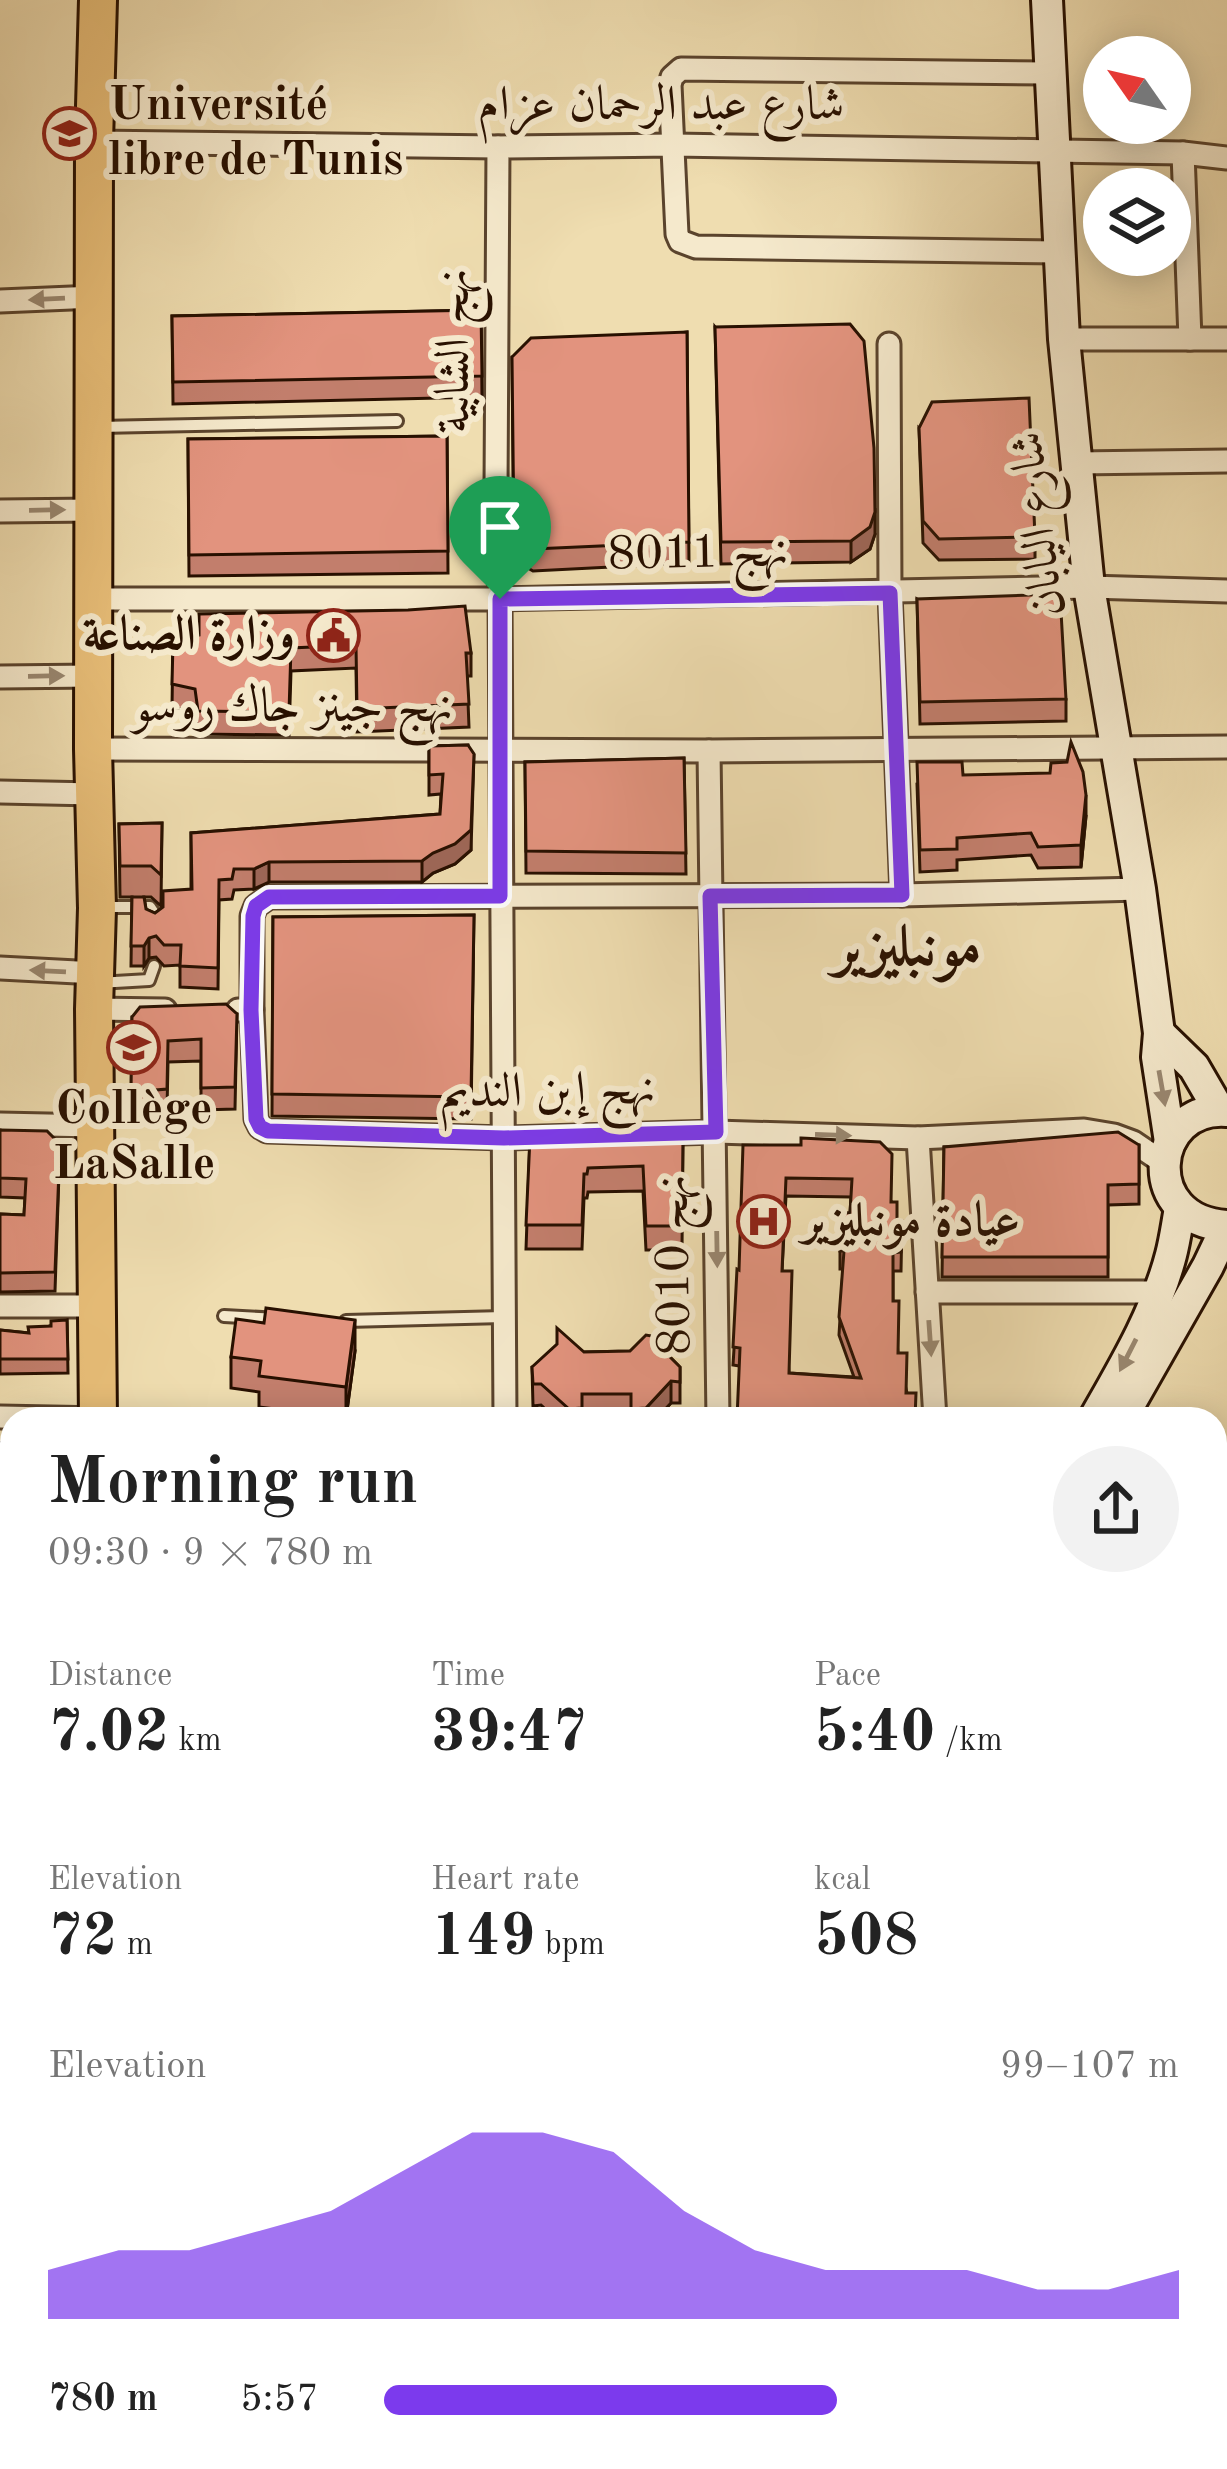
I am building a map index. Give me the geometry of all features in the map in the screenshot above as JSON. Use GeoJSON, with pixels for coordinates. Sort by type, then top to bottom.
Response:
{"type":"FeatureCollection","features":[{"type":"Feature","properties":{"kind":"main road"},"geometry":{"type":"LineString","coordinates":[[98,0],[93,599],[98,1407]]}},
{"type":"Feature","properties":{"kind":"street","name":"شارع اليابان"},"geometry":{"type":"LineString","coordinates":[[1047,0],[1064,339],[1089,587],[1140,889],[1159,1034],[1165,1180],[1180,1208]]}},
{"type":"Feature","properties":{"kind":"street"},"geometry":{"type":"LineString","coordinates":[[1048,73],[681,69],[671,77],[670,85],[676,234],[688,246],[1060,252]]}},
{"type":"Feature","properties":{"kind":"street","name":"شارع عبد الرحمان عزام"},"geometry":{"type":"LineString","coordinates":[[94,142],[674,145],[1183,153],[1227,158]]}},
{"type":"Feature","properties":{"kind":"street","name":"نهج الشابية"},"geometry":{"type":"LineString","coordinates":[[498,147],[496,488],[505,1407]]}},
{"type":"Feature","properties":{"kind":"street"},"geometry":{"type":"LineString","coordinates":[[1183,153],[1190,339]]}},
{"type":"Feature","properties":{"kind":"street"},"geometry":{"type":"LineString","coordinates":[[0,301],[94,297]]}},
{"type":"Feature","properties":{"kind":"street"},"geometry":{"type":"LineString","coordinates":[[1064,339],[1227,339]]}},
{"type":"Feature","properties":{"kind":"street"},"geometry":{"type":"LineString","coordinates":[[889,344],[890,593],[902,895]]}},
{"type":"Feature","properties":{"kind":"street"},"geometry":{"type":"LineString","coordinates":[[1077,463],[1227,460]]}},
{"type":"Feature","properties":{"kind":"street"},"geometry":{"type":"LineString","coordinates":[[0,511],[94,510]]}},
{"type":"Feature","properties":{"kind":"street","name":"نهج 8011"},"geometry":{"type":"LineString","coordinates":[[93,599],[500,599],[1089,587],[1227,591]]}},
{"type":"Feature","properties":{"kind":"street"},"geometry":{"type":"LineString","coordinates":[[0,677],[93,676]]}},
{"type":"Feature","properties":{"kind":"street","name":"نهج جينز جاك روسو"},"geometry":{"type":"LineString","coordinates":[[93,749],[1227,747]]}},
{"type":"Feature","properties":{"kind":"street","name":"نهج 8010"},"geometry":{"type":"LineString","coordinates":[[709,751],[718,1407]]}},
{"type":"Feature","properties":{"kind":"street"},"geometry":{"type":"LineString","coordinates":[[0,791],[94,794]]}},
{"type":"Feature","properties":{"kind":"street"},"geometry":{"type":"LineString","coordinates":[[0,968],[195,1010],[251,1010],[253,916],[261,900],[269,897],[902,895],[1140,889]]}},
{"type":"Feature","properties":{"kind":"street","name":"نهج إبن النديم"},"geometry":{"type":"LineString","coordinates":[[251,1010],[256,1119],[268,1131],[504,1138],[716,1132],[918,1138],[1084,1130],[1167,1153]]}},
{"type":"Feature","properties":{"kind":"street"},"geometry":{"type":"LineString","coordinates":[[1159,1034],[1194,1067],[1223,1111],[1190,1120],[1167,1153]]}},
{"type":"Feature","properties":{"kind":"street"},"geometry":{"type":"LineString","coordinates":[[0,1124],[95,1126]]}},
{"type":"Feature","properties":{"kind":"street"},"geometry":{"type":"LineString","coordinates":[[918,1138],[934,1407]]}},
{"type":"Feature","properties":{"kind":"street"},"geometry":{"type":"LineString","coordinates":[[1100,1407],[1158,1292],[1171,1257],[1180,1208],[1194,1219],[1227,1226],[1128,1407]]}},
{"type":"Feature","properties":{"kind":"street"},"geometry":{"type":"LineString","coordinates":[[927,1292],[1158,1292]]}},
{"type":"Feature","properties":{"kind":"street"},"geometry":{"type":"LineString","coordinates":[[0,1306],[97,1306]]}},
{"type":"Feature","properties":{"kind":"lane"},"geometry":{"type":"LineString","coordinates":[[96,427],[397,421]]}},
{"type":"Feature","properties":{"kind":"lane"},"geometry":{"type":"LineString","coordinates":[[97,908],[150,907],[154,923]]}},
{"type":"Feature","properties":{"kind":"lane"},"geometry":{"type":"LineString","coordinates":[[95,988],[149,980],[154,966]]}},
{"type":"Feature","properties":{"kind":"lane"},"geometry":{"type":"LineString","coordinates":[[224,1316],[284,1319]]}},
{"type":"Feature","properties":{"kind":"lane"},"geometry":{"type":"LineString","coordinates":[[323,1321],[504,1317]]}},
{"type":"Feature","properties":{"kind":"building"},"geometry":{"type":"Polygon","coordinates":[[[481,310],[482,376],[173,382],[172,316],[481,310]]]}},
{"type":"Feature","properties":{"kind":"building"},"geometry":{"type":"Polygon","coordinates":[[[850,324],[864,341],[874,448],[875,512],[870,527],[851,541],[721,542],[715,327],[850,324]]]}},
{"type":"Feature","properties":{"kind":"building"},"geometry":{"type":"Polygon","coordinates":[[[687,332],[689,542],[533,549],[514,539],[512,357],[531,338],[687,332]]]}},
{"type":"Feature","properties":{"kind":"building"},"geometry":{"type":"Polygon","coordinates":[[[1029,398],[1035,537],[939,539],[923,521],[919,428],[932,402],[1029,398]]]}},
{"type":"Feature","properties":{"kind":"building"},"geometry":{"type":"Polygon","coordinates":[[[447,436],[448,551],[189,555],[188,439],[447,436]]]}},
{"type":"Feature","properties":{"kind":"building"},"geometry":{"type":"Polygon","coordinates":[[[1060,594],[1066,699],[920,702],[917,599],[1060,594]]]}},
{"type":"Feature","properties":{"kind":"building"},"geometry":{"type":"Polygon","coordinates":[[[465,606],[471,653],[466,653],[469,704],[357,709],[356,645],[291,648],[289,712],[198,711],[195,689],[172,684],[173,642],[199,635],[199,614],[465,606]]]}},
{"type":"Feature","properties":{"kind":"building"},"geometry":{"type":"Polygon","coordinates":[[[1071,742],[1086,795],[1081,845],[1038,847],[1031,833],[957,838],[957,849],[920,850],[917,762],[962,762],[963,775],[1050,773],[1051,763],[1067,762],[1071,742]]]}},
{"type":"Feature","properties":{"kind":"building"},"geometry":{"type":"Polygon","coordinates":[[[468,745],[474,754],[471,830],[455,844],[422,861],[269,862],[254,869],[234,869],[232,879],[219,880],[218,968],[180,966],[181,945],[164,945],[156,936],[144,946],[131,946],[132,897],[144,897],[146,909],[155,913],[163,907],[163,891],[192,889],[191,833],[440,814],[443,774],[429,775],[429,746],[468,745]]]}},
{"type":"Feature","properties":{"kind":"building"},"geometry":{"type":"Polygon","coordinates":[[[684,758],[686,853],[526,851],[525,762],[684,758]]]}},
{"type":"Feature","properties":{"kind":"building"},"geometry":{"type":"Polygon","coordinates":[[[162,823],[161,875],[151,866],[120,866],[119,824],[162,823]]]}},
{"type":"Feature","properties":{"kind":"building"},"geometry":{"type":"Polygon","coordinates":[[[474,915],[471,1097],[272,1094],[273,917],[474,915]]]}},
{"type":"Feature","properties":{"kind":"building"},"geometry":{"type":"Polygon","coordinates":[[[226,1004],[237,1014],[235,1087],[201,1088],[201,1039],[168,1041],[167,1089],[131,1092],[132,1017],[140,1007],[226,1004]]]}},
{"type":"Feature","properties":{"kind":"building"},"geometry":{"type":"Polygon","coordinates":[[[0,1130],[47,1131],[60,1144],[55,1272],[0,1273],[0,1214],[24,1215],[26,1179],[0,1178],[0,1130]]]}},
{"type":"Feature","properties":{"kind":"building"},"geometry":{"type":"Polygon","coordinates":[[[1118,1132],[1139,1145],[1139,1184],[1108,1185],[1108,1257],[942,1257],[944,1147],[1118,1132]]]}},
{"type":"Feature","properties":{"kind":"building"},"geometry":{"type":"Polygon","coordinates":[[[683,1136],[682,1226],[646,1226],[643,1166],[588,1168],[582,1225],[526,1225],[530,1137],[683,1136]]]}},
{"type":"Feature","properties":{"kind":"building"},"geometry":{"type":"Polygon","coordinates":[[[801,1138],[880,1142],[892,1154],[891,1202],[897,1202],[897,1220],[902,1221],[901,1252],[893,1253],[893,1301],[899,1301],[898,1353],[907,1353],[906,1393],[916,1393],[915,1407],[738,1407],[740,1348],[733,1347],[743,1145],[801,1145],[801,1138]],[[786,1178],[782,1271],[792,1271],[789,1373],[861,1378],[839,1317],[844,1251],[840,1251],[840,1213],[850,1213],[852,1179],[786,1178]]]}},
{"type":"Feature","properties":{"kind":"building"},"geometry":{"type":"Polygon","coordinates":[[[266,1308],[355,1320],[346,1387],[259,1376],[261,1361],[231,1357],[236,1319],[264,1323],[266,1308]]]}},
{"type":"Feature","properties":{"kind":"building"},"geometry":{"type":"Polygon","coordinates":[[[67,1320],[68,1359],[0,1359],[0,1330],[29,1333],[28,1327],[67,1320]]]}},
{"type":"Feature","properties":{"kind":"building"},"geometry":{"type":"Polygon","coordinates":[[[557,1328],[584,1352],[630,1351],[646,1335],[658,1337],[658,1345],[680,1367],[680,1382],[671,1381],[647,1407],[631,1407],[631,1394],[582,1394],[582,1407],[567,1407],[541,1384],[533,1384],[532,1367],[557,1344],[557,1328]]]}},
{"type":"Feature","properties":{"kind":"place","name":"Université libre de Tunis"},"geometry":{"type":"Point","coordinates":[69,134]}},
{"type":"Feature","properties":{"kind":"place","name":"وزارة الصناعة"},"geometry":{"type":"Point","coordinates":[334,636]}},
{"type":"Feature","properties":{"kind":"place","name":"Collège LaSalle"},"geometry":{"type":"Point","coordinates":[134,1047]}},
{"type":"Feature","properties":{"kind":"place","name":"عيادة مونبليزير"},"geometry":{"type":"Point","coordinates":[763,1222]}},
{"type":"Feature","properties":{"kind":"district","name":"مونبليزير"},"geometry":{"type":"Point","coordinates":[907,949]}},
{"type":"Feature","properties":{"kind":"route"},"geometry":{"type":"LineString","coordinates":[[890,593],[902,895],[710,896],[716,1132],[504,1138],[268,1131],[256,1119],[251,1010],[253,916],[261,900],[500,896],[500,599],[890,593]]}}]}
